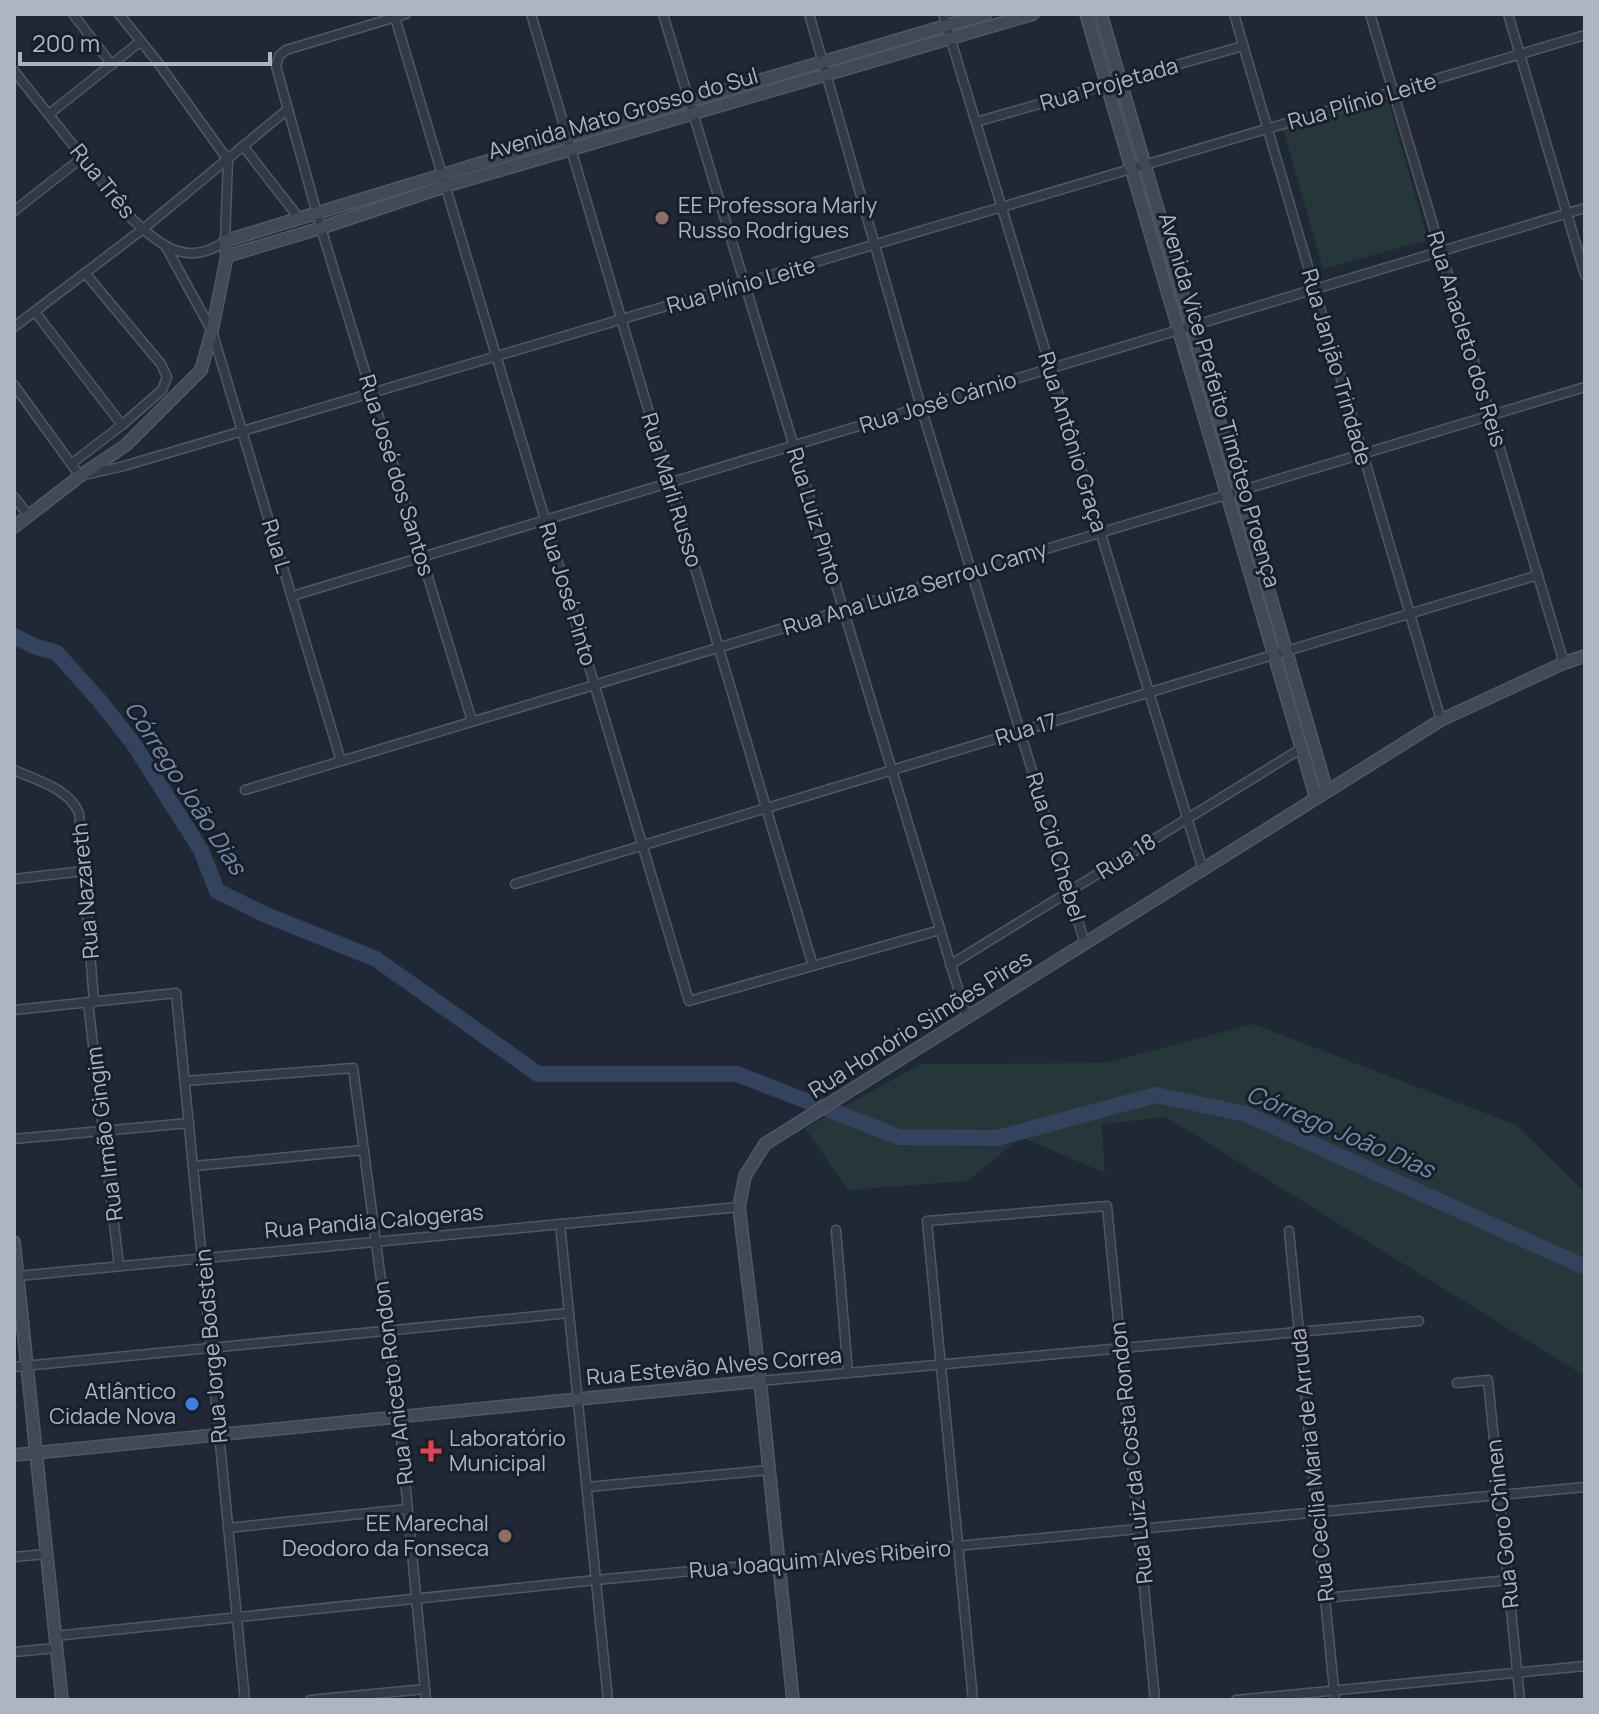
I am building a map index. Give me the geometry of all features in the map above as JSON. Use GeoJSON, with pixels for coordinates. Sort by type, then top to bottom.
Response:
{"type":"FeatureCollection","features":[{"type":"Feature","properties":{"kind":"main road","name":"Avenida Mato Grosso do Sul"},"geometry":{"type":"LineString","coordinates":[[225,241],[299,218],[444,181],[691,107],[823,61],[986,14]]}},
{"type":"Feature","properties":{"kind":"main road","name":"Avenida Mato Grosso do Sul"},"geometry":{"type":"LineString","coordinates":[[691,107],[827,75],[946,25],[1033,14]]}},
{"type":"Feature","properties":{"kind":"main road","name":"Avenida Vice Prefeito Timóteo Proença"},"geometry":{"type":"LineString","coordinates":[[1086,14],[1302,748],[1322,794]]}},
{"type":"Feature","properties":{"kind":"main road","name":"Avenida Vice Prefeito Timóteo Proença"},"geometry":{"type":"LineString","coordinates":[[1101,14],[1286,649],[1322,794]]}},
{"type":"Feature","properties":{"kind":"main road","name":"Avenida Mato Grosso do Sul"},"geometry":{"type":"LineString","coordinates":[[227,256],[321,228],[444,181]]}},
{"type":"Feature","properties":{"kind":"main road"},"geometry":{"type":"LineString","coordinates":[[14,527],[126,445],[201,370],[227,256],[225,241]]}},
{"type":"Feature","properties":{"kind":"main road","name":"Rua Honório Simões Pires"},"geometry":{"type":"LineString","coordinates":[[793,1700],[739,1207],[745,1176],[765,1144],[1441,720],[1585,656]]}},
{"type":"Feature","properties":{"kind":"main road"},"geometry":{"type":"LineString","coordinates":[[14,1242],[62,1700]]}},
{"type":"Feature","properties":{"kind":"main road","name":"Rua Estevão Alves Correa"},"geometry":{"type":"LineString","coordinates":[[14,1455],[760,1381]]}},
{"type":"Feature","properties":{"kind":"street"},"geometry":{"type":"LineString","coordinates":[[73,14],[112,65]]}},
{"type":"Feature","properties":{"kind":"street"},"geometry":{"type":"LineString","coordinates":[[119,14],[228,160],[225,241],[213,250],[227,256]]}},
{"type":"Feature","properties":{"kind":"street"},"geometry":{"type":"LineString","coordinates":[[406,14],[394,16],[444,181]]}},
{"type":"Feature","properties":{"kind":"street","name":"Rua Marli Russo"},"geometry":{"type":"LineString","coordinates":[[531,14],[813,966]]}},
{"type":"Feature","properties":{"kind":"street","name":"Rua Luiz Pinto"},"geometry":{"type":"LineString","coordinates":[[663,14],[967,1018]]}},
{"type":"Feature","properties":{"kind":"street","name":"Rua Cid Chebel"},"geometry":{"type":"LineString","coordinates":[[809,14],[921,407],[1085,944]]}},
{"type":"Feature","properties":{"kind":"street","name":"Rua Janjão Trindade"},"geometry":{"type":"LineString","coordinates":[[1234,14],[1441,720]]}},
{"type":"Feature","properties":{"kind":"street","name":"Rua Anacleto dos Reis"},"geometry":{"type":"LineString","coordinates":[[1370,14],[1564,663]]}},
{"type":"Feature","properties":{"kind":"street"},"geometry":{"type":"LineString","coordinates":[[1508,14],[1585,275]]}},
{"type":"Feature","properties":{"kind":"street","name":"Rua José dos Santos"},"geometry":{"type":"LineString","coordinates":[[394,16],[286,50],[279,56],[276,66],[321,228],[472,721]]}},
{"type":"Feature","properties":{"kind":"street","name":"Rua Antônio Graça"},"geometry":{"type":"LineString","coordinates":[[946,25],[1203,870]]}},
{"type":"Feature","properties":{"kind":"street","name":"Rua Plínio Leite"},"geometry":{"type":"LineString","coordinates":[[80,476],[243,432],[1585,35]]}},
{"type":"Feature","properties":{"kind":"street"},"geometry":{"type":"LineString","coordinates":[[49,114],[141,41]]}},
{"type":"Feature","properties":{"kind":"street","name":"Rua Projetada"},"geometry":{"type":"LineString","coordinates":[[976,122],[1243,46]]}},
{"type":"Feature","properties":{"kind":"street","name":"Rua Três"},"geometry":{"type":"LineString","coordinates":[[14,71],[143,229],[166,247],[185,253],[201,255],[213,250]]}},
{"type":"Feature","properties":{"kind":"street"},"geometry":{"type":"LineString","coordinates":[[14,327],[143,229],[288,109]]}},
{"type":"Feature","properties":{"kind":"street"},"geometry":{"type":"LineString","coordinates":[[243,146],[299,218]]}},
{"type":"Feature","properties":{"kind":"street"},"geometry":{"type":"LineString","coordinates":[[14,211],[83,157]]}},
{"type":"Feature","properties":{"kind":"street","name":"Rua José Pinto"},"geometry":{"type":"LineString","coordinates":[[444,181],[689,1001],[813,966]]}},
{"type":"Feature","properties":{"kind":"street","name":"Rua José Cárnio"},"geometry":{"type":"LineString","coordinates":[[292,596],[1585,208]]}},
{"type":"Feature","properties":{"kind":"street"},"geometry":{"type":"LineString","coordinates":[[166,247],[212,331]]}},
{"type":"Feature","properties":{"kind":"street"},"geometry":{"type":"LineString","coordinates":[[71,464],[162,390],[167,377],[161,364],[85,273]]}},
{"type":"Feature","properties":{"kind":"street"},"geometry":{"type":"LineString","coordinates":[[35,312],[122,425]]}},
{"type":"Feature","properties":{"kind":"street","name":"Rua L"},"geometry":{"type":"LineString","coordinates":[[212,331],[341,761]]}},
{"type":"Feature","properties":{"kind":"street"},"geometry":{"type":"LineString","coordinates":[[14,385],[80,476]]}},
{"type":"Feature","properties":{"kind":"street","name":"Rua Ana Luiza Serrou Camy"},"geometry":{"type":"LineString","coordinates":[[245,790],[1585,387]]}},
{"type":"Feature","properties":{"kind":"street"},"geometry":{"type":"LineString","coordinates":[[14,497],[29,516]]}},
{"type":"Feature","properties":{"kind":"street","name":"Rua 17"},"geometry":{"type":"LineString","coordinates":[[515,884],[1538,575]]}},
{"type":"Feature","properties":{"kind":"street","name":"Rua 18"},"geometry":{"type":"LineString","coordinates":[[950,965],[1302,748]]}},
{"type":"Feature","properties":{"kind":"street","name":"Rua Nazareth"},"geometry":{"type":"LineString","coordinates":[[14,770],[63,792],[74,801],[79,813],[91,1002]]}},
{"type":"Feature","properties":{"kind":"street"},"geometry":{"type":"LineString","coordinates":[[14,879],[84,871]]}},
{"type":"Feature","properties":{"kind":"street"},"geometry":{"type":"LineString","coordinates":[[813,966],[940,930]]}},
{"type":"Feature","properties":{"kind":"street","name":"Rua Jorge Bodstein"},"geometry":{"type":"LineString","coordinates":[[91,1002],[176,993],[245,1700]]}},
{"type":"Feature","properties":{"kind":"street"},"geometry":{"type":"LineString","coordinates":[[14,1010],[91,1002]]}},
{"type":"Feature","properties":{"kind":"street","name":"Rua Irmão Gingim"},"geometry":{"type":"LineString","coordinates":[[91,1002],[119,1266]]}},
{"type":"Feature","properties":{"kind":"street","name":"Rua Aniceto Rondon"},"geometry":{"type":"LineString","coordinates":[[185,1081],[353,1068],[399,1417],[426,1700]]}},
{"type":"Feature","properties":{"kind":"street"},"geometry":{"type":"LineString","coordinates":[[14,1139],[189,1123]]}},
{"type":"Feature","properties":{"kind":"street"},"geometry":{"type":"LineString","coordinates":[[194,1166],[364,1150]]}},
{"type":"Feature","properties":{"kind":"street","name":"Rua Luiz da Costa Rondon"},"geometry":{"type":"LineString","coordinates":[[941,1365],[927,1221],[1107,1206],[1155,1700]]}},
{"type":"Feature","properties":{"kind":"street","name":"Rua Pandia Calogeras"},"geometry":{"type":"LineString","coordinates":[[16,1276],[739,1207]]}},
{"type":"Feature","properties":{"kind":"street"},"geometry":{"type":"LineString","coordinates":[[560,1224],[608,1700]]}},
{"type":"Feature","properties":{"kind":"street"},"geometry":{"type":"LineString","coordinates":[[836,1230],[848,1373]]}},
{"type":"Feature","properties":{"kind":"street","name":"Rua Cecília Maria de Arruda"},"geometry":{"type":"LineString","coordinates":[[1289,1231],[1335,1695]]}},
{"type":"Feature","properties":{"kind":"street"},"geometry":{"type":"LineString","coordinates":[[14,1367],[569,1313]]}},
{"type":"Feature","properties":{"kind":"street","name":"Rua Estevão Alves Correa"},"geometry":{"type":"LineString","coordinates":[[760,1381],[1419,1321]]}},
{"type":"Feature","properties":{"kind":"street"},"geometry":{"type":"LineString","coordinates":[[941,1365],[973,1700]]}},
{"type":"Feature","properties":{"kind":"street","name":"Rua Goro Chinen"},"geometry":{"type":"LineString","coordinates":[[1457,1383],[1488,1380],[1520,1700]]}},
{"type":"Feature","properties":{"kind":"street"},"geometry":{"type":"LineString","coordinates":[[587,1487],[769,1470]]}},
{"type":"Feature","properties":{"kind":"street","name":"Rua Joaquim Alves Ribeiro"},"geometry":{"type":"LineString","coordinates":[[14,1652],[56,1642],[237,1617],[416,1598],[1585,1487]]}},
{"type":"Feature","properties":{"kind":"street"},"geometry":{"type":"LineString","coordinates":[[228,1528],[407,1509]]}},
{"type":"Feature","properties":{"kind":"street"},"geometry":{"type":"LineString","coordinates":[[14,1557],[46,1554]]}},
{"type":"Feature","properties":{"kind":"street"},"geometry":{"type":"LineString","coordinates":[[1325,1598],[1508,1580]]}},
{"type":"Feature","properties":{"kind":"street"},"geometry":{"type":"LineString","coordinates":[[1236,1700],[1335,1695],[1585,1666]]}},
{"type":"Feature","properties":{"kind":"street"},"geometry":{"type":"LineString","coordinates":[[310,1700],[425,1689]]}},
{"type":"Feature","properties":{"kind":"shaded area"},"geometry":{"type":"Polygon","coordinates":[[[1388,100],[1428,240],[1323,269],[1283,129],[1388,100]]]}},
{"type":"Feature","properties":{"kind":"shaded area"},"geometry":{"type":"Polygon","coordinates":[[[1253,1024],[1516,1125],[1585,1192],[1585,1376],[1166,1117],[1102,1124],[1105,1173],[1021,1137],[968,1181],[848,1190],[805,1128],[921,1064],[1105,1063],[1253,1024]]]}},
{"type":"Feature","properties":{"kind":"waterway","name":"Córrego João Dias"},"geometry":{"type":"LineString","coordinates":[[14,636],[57,653],[98,699],[133,743],[201,850],[217,891],[266,915],[376,959],[538,1074],[737,1074],[899,1137],[997,1138],[1156,1095],[1246,1114],[1585,1267]]}},
{"type":"Feature","properties":{"kind":"place","name":"EE Professora Marly Russo Rodrigues"},"geometry":{"type":"Point","coordinates":[662,218]}},
{"type":"Feature","properties":{"kind":"place","name":"Atlântico Cidade Nova"},"geometry":{"type":"Point","coordinates":[192,1404]}},
{"type":"Feature","properties":{"kind":"place","name":"Laboratório Municipal"},"geometry":{"type":"Point","coordinates":[431,1451]}},
{"type":"Feature","properties":{"kind":"place","name":"EE Marechal Deodoro da Fonseca"},"geometry":{"type":"Point","coordinates":[505,1536]}}]}
